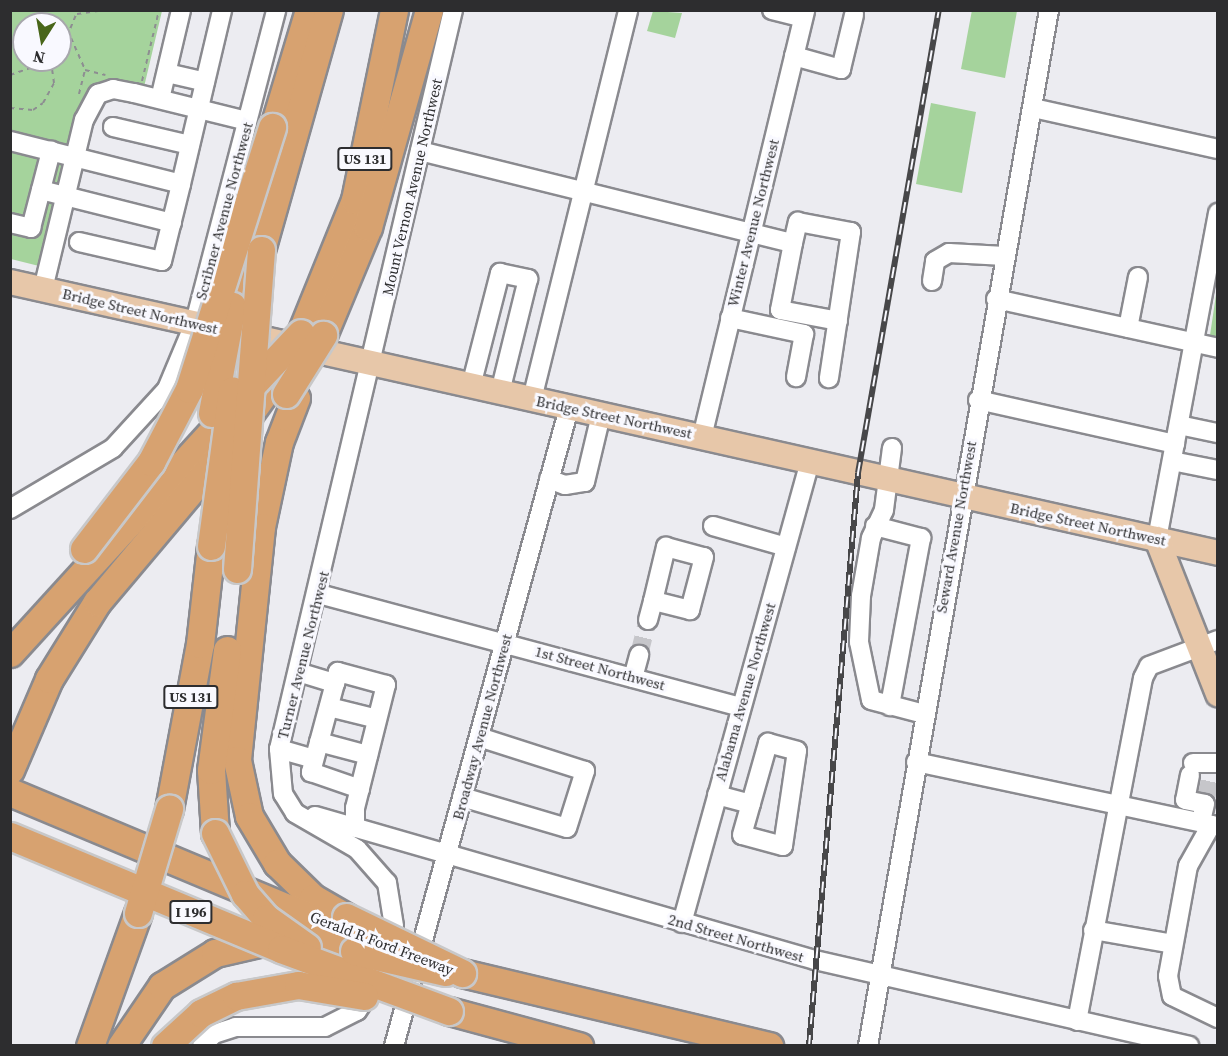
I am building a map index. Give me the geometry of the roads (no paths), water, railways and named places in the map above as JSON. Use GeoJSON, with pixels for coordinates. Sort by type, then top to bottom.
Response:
{"type":"FeatureCollection","features":[{"type":"Feature","properties":{"kind":"highway"},"geometry":{"type":"LineString","coordinates":[[293,55],[301,10]]}},
{"type":"Feature","properties":{"kind":"highway"},"geometry":{"type":"LineString","coordinates":[[10,633],[84,549],[151,462],[185,398],[260,124],[293,55],[309,10]]}},
{"type":"Feature","properties":{"kind":"highway","name":"US 131"},"geometry":{"type":"LineString","coordinates":[[90,1046],[138,914],[170,809],[206,585],[237,364],[261,250],[329,10]]}},
{"type":"Feature","properties":{"kind":"highway","name":"US 131"},"geometry":{"type":"LineString","coordinates":[[326,304],[355,200],[394,10]]}},
{"type":"Feature","properties":{"kind":"highway"},"geometry":{"type":"LineString","coordinates":[[386,161],[412,10]]}},
{"type":"Feature","properties":{"kind":"highway"},"geometry":{"type":"LineString","coordinates":[[10,770],[22,739],[82,624],[163,520],[224,472],[312,334],[368,227],[429,10]]}},
{"type":"Feature","properties":{"kind":"highway"},"geometry":{"type":"LineString","coordinates":[[211,546],[206,462],[260,124]]}},
{"type":"Feature","properties":{"kind":"highway"},"geometry":{"type":"LineString","coordinates":[[261,250],[240,537],[211,806],[226,862],[256,908],[289,936],[373,985]]}},
{"type":"Feature","properties":{"kind":"highway"},"geometry":{"type":"LineString","coordinates":[[10,653],[132,514],[275,391]]}},
{"type":"Feature","properties":{"kind":"highway"},"geometry":{"type":"LineString","coordinates":[[275,391],[279,442],[261,527],[237,760],[249,816],[277,863],[353,935]]}},
{"type":"Feature","properties":{"kind":"highway","name":"Gerald R Ford Freeway"},"geometry":{"type":"LineString","coordinates":[[10,792],[353,935],[462,974],[769,1046]]}},
{"type":"Feature","properties":{"kind":"highway","name":"I 196"},"geometry":{"type":"LineString","coordinates":[[10,836],[373,985],[467,1017],[579,1046]]}},
{"type":"Feature","properties":{"kind":"highway"},"geometry":{"type":"LineString","coordinates":[[120,1046],[162,986],[215,953],[281,938],[353,935]]}},
{"type":"Feature","properties":{"kind":"highway"},"geometry":{"type":"LineString","coordinates":[[165,1046],[219,1003],[288,986],[330,988],[467,1017]]}},
{"type":"Feature","properties":{"kind":"main road","name":"Bridge Street Northwest"},"geometry":{"type":"LineString","coordinates":[[10,282],[1218,553]]}},
{"type":"Feature","properties":{"kind":"main road"},"geometry":{"type":"LineString","coordinates":[[1157,539],[1208,643],[1218,694]]}},
{"type":"Feature","properties":{"kind":"street"},"geometry":{"type":"LineString","coordinates":[[160,99],[181,10]]}},
{"type":"Feature","properties":{"kind":"street"},"geometry":{"type":"LineString","coordinates":[[79,242],[162,261],[222,10]]}},
{"type":"Feature","properties":{"kind":"street","name":"Scribner Avenue Northwest"},"geometry":{"type":"LineString","coordinates":[[10,508],[94,462],[146,418],[167,389],[195,322],[260,124],[276,10]]}},
{"type":"Feature","properties":{"kind":"street","name":"Mount Vernon Avenue Northwest"},"geometry":{"type":"LineString","coordinates":[[370,364],[453,10]]}},
{"type":"Feature","properties":{"kind":"street"},"geometry":{"type":"LineString","coordinates":[[532,399],[585,193],[628,10]]}},
{"type":"Feature","properties":{"kind":"street"},"geometry":{"type":"LineString","coordinates":[[772,10],[804,14]]}},
{"type":"Feature","properties":{"kind":"street","name":"Seward Avenue Northwest"},"geometry":{"type":"LineString","coordinates":[[868,1046],[947,575],[1049,10]]}},
{"type":"Feature","properties":{"kind":"street","name":"Winter Avenue Northwest"},"geometry":{"type":"LineString","coordinates":[[702,436],[804,14]]}},
{"type":"Feature","properties":{"kind":"street"},"geometry":{"type":"LineString","coordinates":[[794,56],[841,69],[854,15]]}},
{"type":"Feature","properties":{"kind":"street"},"geometry":{"type":"LineString","coordinates":[[166,73],[205,82]]}},
{"type":"Feature","properties":{"kind":"street"},"geometry":{"type":"LineString","coordinates":[[44,289],[75,159],[90,106],[98,94],[113,89],[260,124]]}},
{"type":"Feature","properties":{"kind":"street"},"geometry":{"type":"LineString","coordinates":[[1033,108],[1218,149]]}},
{"type":"Feature","properties":{"kind":"street"},"geometry":{"type":"LineString","coordinates":[[113,127],[190,145]]}},
{"type":"Feature","properties":{"kind":"street"},"geometry":{"type":"LineString","coordinates":[[10,141],[181,184]]}},
{"type":"Feature","properties":{"kind":"street"},"geometry":{"type":"LineString","coordinates":[[10,223],[31,228],[51,151]]}},
{"type":"Feature","properties":{"kind":"street"},"geometry":{"type":"LineString","coordinates":[[420,151],[793,243]]}},
{"type":"Feature","properties":{"kind":"street"},"geometry":{"type":"LineString","coordinates":[[41,190],[65,200],[172,223]]}},
{"type":"Feature","properties":{"kind":"street"},"geometry":{"type":"LineString","coordinates":[[1157,539],[1218,213]]}},
{"type":"Feature","properties":{"kind":"street"},"geometry":{"type":"LineString","coordinates":[[829,378],[838,321],[851,232],[798,222],[780,310],[838,321]]}},
{"type":"Feature","properties":{"kind":"street"},"geometry":{"type":"LineString","coordinates":[[932,281],[942,256],[1005,256]]}},
{"type":"Feature","properties":{"kind":"street"},"geometry":{"type":"LineString","coordinates":[[471,386],[500,273],[528,279],[500,392]]}},
{"type":"Feature","properties":{"kind":"street"},"geometry":{"type":"LineString","coordinates":[[1128,328],[1138,277]]}},
{"type":"Feature","properties":{"kind":"street"},"geometry":{"type":"LineString","coordinates":[[996,299],[1218,348]]}},
{"type":"Feature","properties":{"kind":"street"},"geometry":{"type":"LineString","coordinates":[[730,318],[804,334],[796,377]]}},
{"type":"Feature","properties":{"kind":"street","name":"Turner Avenue Northwest"},"geometry":{"type":"LineString","coordinates":[[290,805],[281,785],[279,749],[319,594],[370,364]]}},
{"type":"Feature","properties":{"kind":"street"},"geometry":{"type":"LineString","coordinates":[[978,400],[1174,452],[1218,470]]}},
{"type":"Feature","properties":{"kind":"street","name":"Broadway Avenue Northwest"},"geometry":{"type":"LineString","coordinates":[[394,1046],[569,408]]}},
{"type":"Feature","properties":{"kind":"street"},"geometry":{"type":"LineString","coordinates":[[549,479],[565,485],[585,482],[601,415]]}},
{"type":"Feature","properties":{"kind":"street"},"geometry":{"type":"LineString","coordinates":[[1179,425],[1218,433]]}},
{"type":"Feature","properties":{"kind":"street"},"geometry":{"type":"LineString","coordinates":[[892,448],[888,480],[875,526],[861,596],[859,642],[867,693],[890,706],[924,714]]}},
{"type":"Feature","properties":{"kind":"street","name":"Alabama Avenue Northwest"},"geometry":{"type":"LineString","coordinates":[[682,922],[810,461]]}},
{"type":"Feature","properties":{"kind":"street"},"geometry":{"type":"LineString","coordinates":[[713,526],[786,547]]}},
{"type":"Feature","properties":{"kind":"street"},"geometry":{"type":"LineString","coordinates":[[875,526],[919,535],[915,570],[890,706]]}},
{"type":"Feature","properties":{"kind":"street"},"geometry":{"type":"LineString","coordinates":[[915,570],[947,575]]}},
{"type":"Feature","properties":{"kind":"street","name":"1st Street Northwest"},"geometry":{"type":"LineString","coordinates":[[319,594],[741,707]]}},
{"type":"Feature","properties":{"kind":"street"},"geometry":{"type":"LineString","coordinates":[[648,620],[653,601]]}},
{"type":"Feature","properties":{"kind":"street"},"geometry":{"type":"LineString","coordinates":[[1077,1021],[1115,803],[1149,666],[1208,643]]}},
{"type":"Feature","properties":{"kind":"street"},"geometry":{"type":"LineString","coordinates":[[633,678],[639,655]]}},
{"type":"Feature","properties":{"kind":"street"},"geometry":{"type":"LineString","coordinates":[[298,672],[335,682]]}},
{"type":"Feature","properties":{"kind":"street"},"geometry":{"type":"LineString","coordinates":[[355,828],[360,789],[386,686],[338,672],[311,772],[360,789]]}},
{"type":"Feature","properties":{"kind":"street"},"geometry":{"type":"LineString","coordinates":[[329,706],[377,719]]}},
{"type":"Feature","properties":{"kind":"street"},"geometry":{"type":"LineString","coordinates":[[462,796],[567,828],[585,771],[479,737]]}},
{"type":"Feature","properties":{"kind":"street"},"geometry":{"type":"LineString","coordinates":[[768,743],[797,751],[783,846],[742,835],[751,804],[768,743]]}},
{"type":"Feature","properties":{"kind":"street"},"geometry":{"type":"LineString","coordinates":[[279,749],[369,755]]}},
{"type":"Feature","properties":{"kind":"street"},"geometry":{"type":"LineString","coordinates":[[916,762],[1210,824]]}},
{"type":"Feature","properties":{"kind":"street"},"geometry":{"type":"LineString","coordinates":[[1214,764],[1192,769],[1185,800],[1210,803],[1210,824],[1188,866],[1168,976],[1172,996],[1218,1018]]}},
{"type":"Feature","properties":{"kind":"street"},"geometry":{"type":"LineString","coordinates":[[717,795],[751,804]]}},
{"type":"Feature","properties":{"kind":"street"},"geometry":{"type":"LineString","coordinates":[[202,1046],[214,1034],[235,1027],[325,1027],[357,1011],[377,988],[389,964],[393,897],[381,872],[357,849],[290,805]]}},
{"type":"Feature","properties":{"kind":"street","name":"2nd Street Northwest"},"geometry":{"type":"LineString","coordinates":[[290,805],[355,828],[446,855],[880,977],[1189,1046]]}},
{"type":"Feature","properties":{"kind":"street"},"geometry":{"type":"LineString","coordinates":[[1093,930],[1173,944]]}},
{"type":"Feature","properties":{"kind":"tunnel"},"geometry":{"type":"LineString","coordinates":[[639,655],[648,620]]}},
{"type":"Feature","properties":{"kind":"tunnel"},"geometry":{"type":"LineString","coordinates":[[1206,799],[1213,767]]}},
{"type":"Feature","properties":{"kind":"railway"},"geometry":{"type":"LineString","coordinates":[[809,1046],[858,473],[939,10]]}}]}
